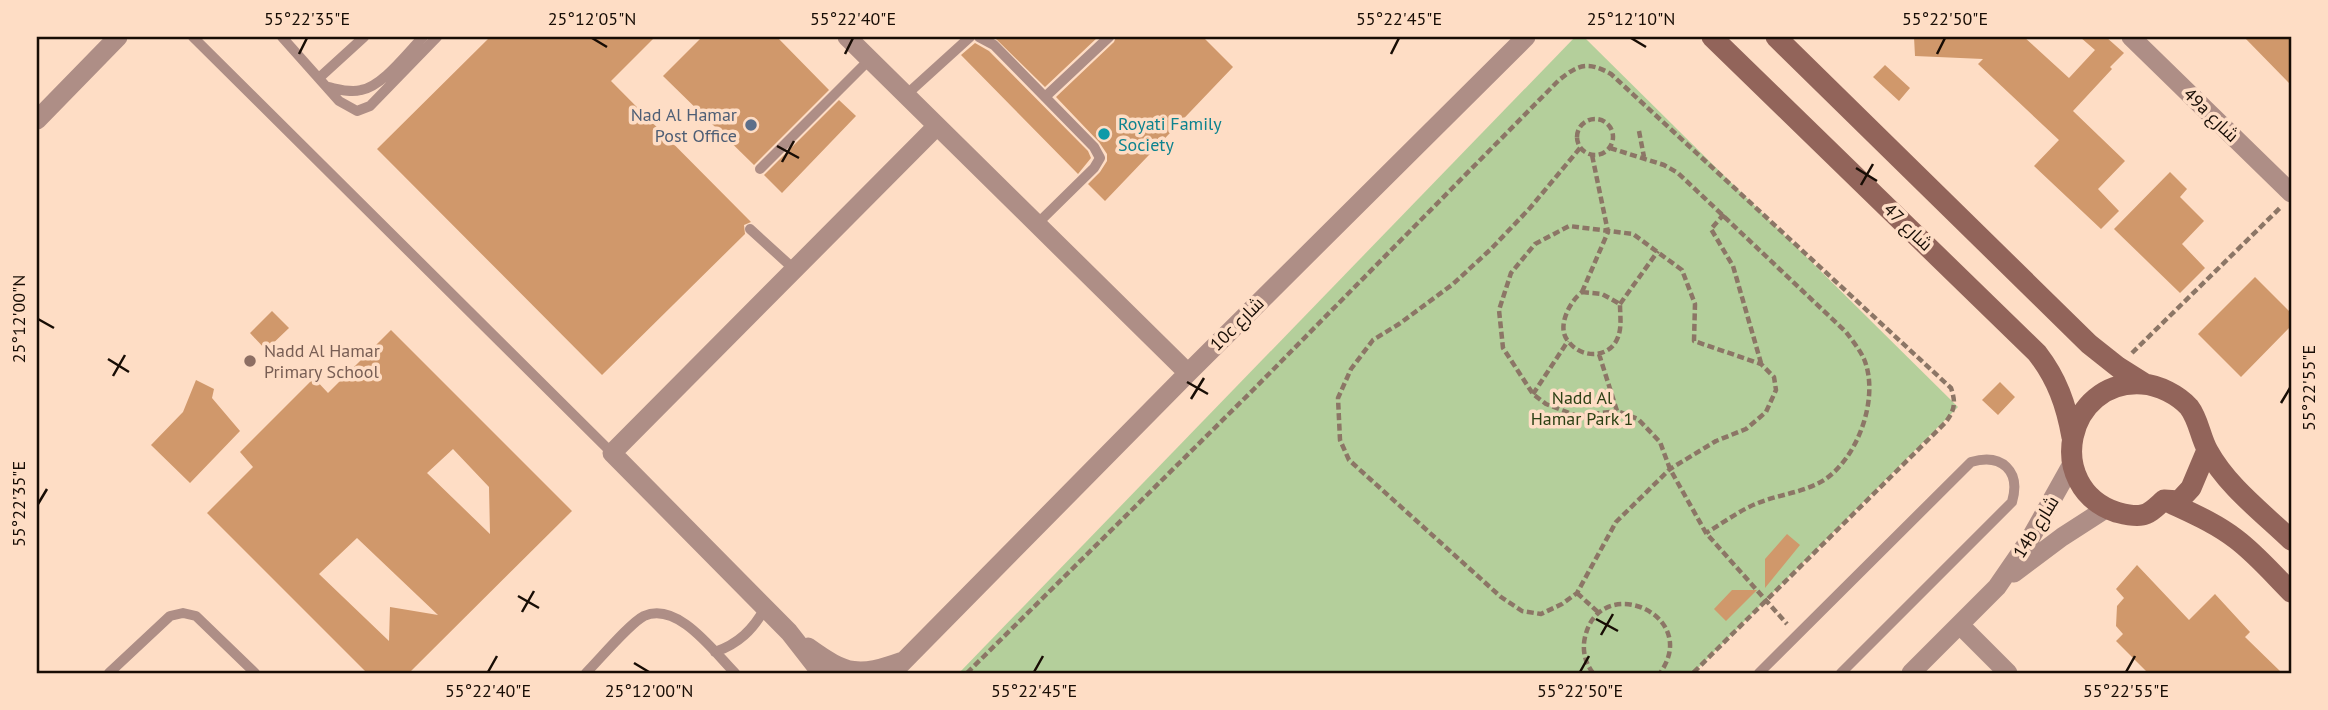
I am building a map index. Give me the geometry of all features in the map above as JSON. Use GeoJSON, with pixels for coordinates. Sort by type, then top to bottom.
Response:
{"type":"FeatureCollection","features":[{"type":"Feature","properties":{"kind":"street"},"geometry":{"type":"LineString","coordinates":[[37,120],[118,37]]}},
{"type":"Feature","properties":{"kind":"street"},"geometry":{"type":"LineString","coordinates":[[847,37],[1188,373]]}},
{"type":"Feature","properties":{"kind":"street","name":"10c شارع"},"geometry":{"type":"LineString","coordinates":[[892,673],[1188,373],[1526,37]]}},
{"type":"Feature","properties":{"kind":"street","name":"شارع 47"},"geometry":{"type":"LineString","coordinates":[[1712,37],[2037,353],[2059,387],[2067,408],[2072,437]]}},
{"type":"Feature","properties":{"kind":"street"},"geometry":{"type":"LineString","coordinates":[[1776,37],[2089,344],[2118,367],[2145,384],[2169,391],[2189,407],[2201,429],[2207,450],[2225,475],[2291,540]]}},
{"type":"Feature","properties":{"kind":"street","name":"49a شارع"},"geometry":{"type":"LineString","coordinates":[[2131,37],[2287,192]]}},
{"type":"Feature","properties":{"kind":"street"},"geometry":{"type":"LineString","coordinates":[[821,673],[789,632],[612,453],[937,126]]}},
{"type":"Feature","properties":{"kind":"street"},"geometry":{"type":"LineString","coordinates":[[2145,384],[2126,384],[2107,390],[2091,402],[2079,418],[2072,437],[2072,464],[2091,497],[2107,508],[2125,514],[2144,515],[2164,500],[2179,501],[2191,488],[2207,450]]}},
{"type":"Feature","properties":{"kind":"street","name":"14b شارع"},"geometry":{"type":"LineString","coordinates":[[1997,587],[2035,531],[2072,464]]}},
{"type":"Feature","properties":{"kind":"street"},"geometry":{"type":"LineString","coordinates":[[2164,500],[2214,524],[2234,537],[2253,552],[2291,592]]}},
{"type":"Feature","properties":{"kind":"street","name":"14b شارع"},"geometry":{"type":"LineString","coordinates":[[1911,673],[1997,587],[2062,537],[2107,508]]}},
{"type":"Feature","properties":{"kind":"street"},"geometry":{"type":"LineString","coordinates":[[1960,625],[2008,673]]}},
{"type":"Feature","properties":{"kind":"street"},"geometry":{"type":"LineString","coordinates":[[789,632],[836,666],[852,671],[869,672],[907,659]]}},
{"type":"Feature","properties":{"kind":"lane"},"geometry":{"type":"LineString","coordinates":[[193,37],[612,453]]}},
{"type":"Feature","properties":{"kind":"lane"},"geometry":{"type":"LineString","coordinates":[[282,37],[339,101],[351,109],[364,110],[437,37]]}},
{"type":"Feature","properties":{"kind":"lane"},"geometry":{"type":"LineString","coordinates":[[320,78],[364,37]]}},
{"type":"Feature","properties":{"kind":"lane"},"geometry":{"type":"LineString","coordinates":[[328,88],[353,91],[369,88],[423,37]]}},
{"type":"Feature","properties":{"kind":"lane"},"geometry":{"type":"LineString","coordinates":[[906,95],[970,37]]}},
{"type":"Feature","properties":{"kind":"lane"},"geometry":{"type":"LineString","coordinates":[[979,37],[994,45],[1094,147],[1100,158],[1098,164],[1037,224]]}},
{"type":"Feature","properties":{"kind":"lane"},"geometry":{"type":"LineString","coordinates":[[994,45],[1002,37]]}},
{"type":"Feature","properties":{"kind":"lane"},"geometry":{"type":"LineString","coordinates":[[1045,97],[1109,37]]}},
{"type":"Feature","properties":{"kind":"lane"},"geometry":{"type":"LineString","coordinates":[[760,169],[870,59]]}},
{"type":"Feature","properties":{"kind":"lane"},"geometry":{"type":"LineString","coordinates":[[750,229],[795,270]]}},
{"type":"Feature","properties":{"kind":"lane"},"geometry":{"type":"LineString","coordinates":[[1759,673],[1970,462],[1983,458],[1996,460],[2007,466],[2014,477],[2016,490],[2012,502],[1841,673]]}},
{"type":"Feature","properties":{"kind":"lane"},"geometry":{"type":"LineString","coordinates":[[715,652],[727,648],[750,632],[765,608]]}},
{"type":"Feature","properties":{"kind":"lane"},"geometry":{"type":"LineString","coordinates":[[586,673],[642,617],[658,612],[674,615],[735,673]]}},
{"type":"Feature","properties":{"kind":"lane"},"geometry":{"type":"LineString","coordinates":[[109,673],[170,616],[183,613],[197,616],[255,673]]}},
{"type":"Feature","properties":{"kind":"path"},"geometry":{"type":"LineString","coordinates":[[967,673],[1254,389],[1559,80],[1572,69],[1585,65],[1599,67],[1611,75],[1951,388],[1955,400],[1953,412],[1945,422],[1693,673]]}},
{"type":"Feature","properties":{"kind":"path"},"geometry":{"type":"LineString","coordinates":[[1601,119],[1611,128],[1613,135],[1610,148],[1599,155],[1592,155],[1580,148],[1576,136],[1578,129],[1588,120],[1601,119]]}},
{"type":"Feature","properties":{"kind":"path"},"geometry":{"type":"LineString","coordinates":[[1640,131],[1644,157]]}},
{"type":"Feature","properties":{"kind":"path"},"geometry":{"type":"LineString","coordinates":[[1580,148],[1530,208],[1491,249],[1453,284],[1373,340],[1351,369],[1338,398],[1340,440],[1349,460],[1501,597],[1522,611],[1541,614],[1562,604],[1577,593],[1616,522],[1670,469],[1716,441],[1745,429],[1766,412],[1776,390],[1774,377],[1761,364],[1694,341],[1695,304],[1682,270],[1633,234],[1569,226],[1535,244],[1511,273],[1499,310],[1503,348],[1532,394],[1546,404],[1577,416],[1617,411],[1638,419],[1661,442],[1670,469],[1706,533],[1797,635]]}},
{"type":"Feature","properties":{"kind":"path"},"geometry":{"type":"LineString","coordinates":[[1610,148],[1644,157],[1678,173],[1846,332],[1864,360],[1869,387],[1866,417],[1852,452],[1826,479],[1802,492],[1757,503],[1706,533]]}},
{"type":"Feature","properties":{"kind":"path"},"geometry":{"type":"LineString","coordinates":[[1592,155],[1608,232],[1582,292],[1575,297],[1568,309],[1564,332],[1568,341],[1589,354],[1607,352],[1619,336],[1620,304],[1658,251]]}},
{"type":"Feature","properties":{"kind":"path"},"geometry":{"type":"LineString","coordinates":[[2118,367],[2287,192]]}},
{"type":"Feature","properties":{"kind":"path"},"geometry":{"type":"LineString","coordinates":[[1724,215],[1711,229],[1733,266],[1761,364]]}},
{"type":"Feature","properties":{"kind":"path"},"geometry":{"type":"LineString","coordinates":[[1582,292],[1602,294],[1620,304]]}},
{"type":"Feature","properties":{"kind":"path"},"geometry":{"type":"LineString","coordinates":[[1532,394],[1568,341]]}},
{"type":"Feature","properties":{"kind":"path"},"geometry":{"type":"LineString","coordinates":[[1600,354],[1617,411]]}},
{"type":"Feature","properties":{"kind":"path"},"geometry":{"type":"LineString","coordinates":[[1577,593],[1599,613]]}},
{"type":"Feature","properties":{"kind":"path"},"geometry":{"type":"LineString","coordinates":[[1593,673],[1585,657],[1584,645],[1591,622],[1599,613],[1622,604],[1646,608],[1656,615],[1669,635],[1668,660],[1660,673]]}},
{"type":"Feature","properties":{"kind":"green space","name":"Nadd Al Hamar Park 1"},"geometry":{"type":"Polygon","coordinates":[[[1575,37],[1584,37],[1958,407],[1693,673],[959,673],[1575,37]]]}},
{"type":"Feature","properties":{"kind":"building"},"geometry":{"type":"Polygon","coordinates":[[[490,37],[655,37],[611,81],[751,222],[744,225],[745,234],[602,375],[377,149],[490,37]]]}},
{"type":"Feature","properties":{"kind":"building","name":"Nad Al Hamar Post Office"},"geometry":{"type":"Polygon","coordinates":[[[702,37],[777,37],[829,90],[754,165],[663,76],[702,37]]]}},
{"type":"Feature","properties":{"kind":"building"},"geometry":{"type":"Polygon","coordinates":[[[994,37],[1098,37],[1045,87],[994,37]]]}},
{"type":"Feature","properties":{"kind":"building"},"geometry":{"type":"Polygon","coordinates":[[[1116,37],[1203,37],[1233,67],[1105,201],[1088,184],[1107,161],[1107,154],[1056,97],[1114,42],[1116,37]]]}},
{"type":"Feature","properties":{"kind":"building"},"geometry":{"type":"Polygon","coordinates":[[[1914,37],[2024,37],[2069,78],[2095,50],[2080,37],[2106,37],[2124,53],[2073,111],[2125,161],[2098,189],[2119,211],[2101,229],[2034,166],[2059,140],[1978,64],[1983,59],[1915,56],[1914,37]]]}},
{"type":"Feature","properties":{"kind":"building"},"geometry":{"type":"Polygon","coordinates":[[[2244,37],[2291,37],[2291,85],[2244,37]]]}},
{"type":"Feature","properties":{"kind":"building"},"geometry":{"type":"Polygon","coordinates":[[[975,43],[989,51],[1088,151],[1091,158],[1078,174],[961,55],[975,43]]]}},
{"type":"Feature","properties":{"kind":"building"},"geometry":{"type":"Polygon","coordinates":[[[1885,65],[1910,88],[1899,101],[1873,77],[1885,65]]]}},
{"type":"Feature","properties":{"kind":"building"},"geometry":{"type":"Polygon","coordinates":[[[839,100],[856,116],[782,193],[764,175],[839,100]]]}},
{"type":"Feature","properties":{"kind":"building"},"geometry":{"type":"Polygon","coordinates":[[[2170,172],[2187,189],[2180,197],[2204,221],[2182,244],[2205,268],[2180,293],[2114,229],[2170,172]]]}},
{"type":"Feature","properties":{"kind":"building"},"geometry":{"type":"Polygon","coordinates":[[[2255,277],[2291,313],[2291,326],[2241,377],[2198,334],[2255,277]]]}},
{"type":"Feature","properties":{"kind":"building"},"geometry":{"type":"Polygon","coordinates":[[[272,311],[289,328],[266,350],[250,333],[272,311]]]}},
{"type":"Feature","properties":{"kind":"building"},"geometry":{"type":"Polygon","coordinates":[[[391,330],[572,511],[409,673],[367,673],[207,513],[253,467],[240,452],[314,378],[328,393],[391,330]],[[453,449],[427,473],[490,534],[489,487],[453,449]],[[357,538],[319,574],[389,641],[390,607],[438,615],[357,538]]]}},
{"type":"Feature","properties":{"kind":"building"},"geometry":{"type":"Polygon","coordinates":[[[196,380],[214,389],[212,398],[240,431],[190,483],[151,445],[183,412],[196,380]]]}},
{"type":"Feature","properties":{"kind":"building"},"geometry":{"type":"Polygon","coordinates":[[[2000,382],[2015,397],[1998,415],[1982,400],[2000,382]]]}},
{"type":"Feature","properties":{"kind":"building"},"geometry":{"type":"Polygon","coordinates":[[[1787,534],[1800,545],[1765,588],[1765,559],[1787,534]]]}},
{"type":"Feature","properties":{"kind":"building"},"geometry":{"type":"Polygon","coordinates":[[[2137,565],[2189,620],[2215,594],[2250,632],[2245,637],[2282,673],[2148,673],[2116,641],[2123,634],[2116,626],[2117,606],[2124,598],[2116,589],[2137,565]]]}},
{"type":"Feature","properties":{"kind":"building"},"geometry":{"type":"Polygon","coordinates":[[[1732,590],[1757,590],[1726,621],[1714,609],[1732,590]]]}},
{"type":"Feature","properties":{"kind":"place","name":"Nad Al Hamar Post Office"},"geometry":{"type":"Point","coordinates":[751,125]}},
{"type":"Feature","properties":{"kind":"place","name":"Royati Family Society"},"geometry":{"type":"Point","coordinates":[1104,134]}},
{"type":"Feature","properties":{"kind":"place","name":"Nadd Al Hamar Primary School"},"geometry":{"type":"Point","coordinates":[250,361]}}]}
